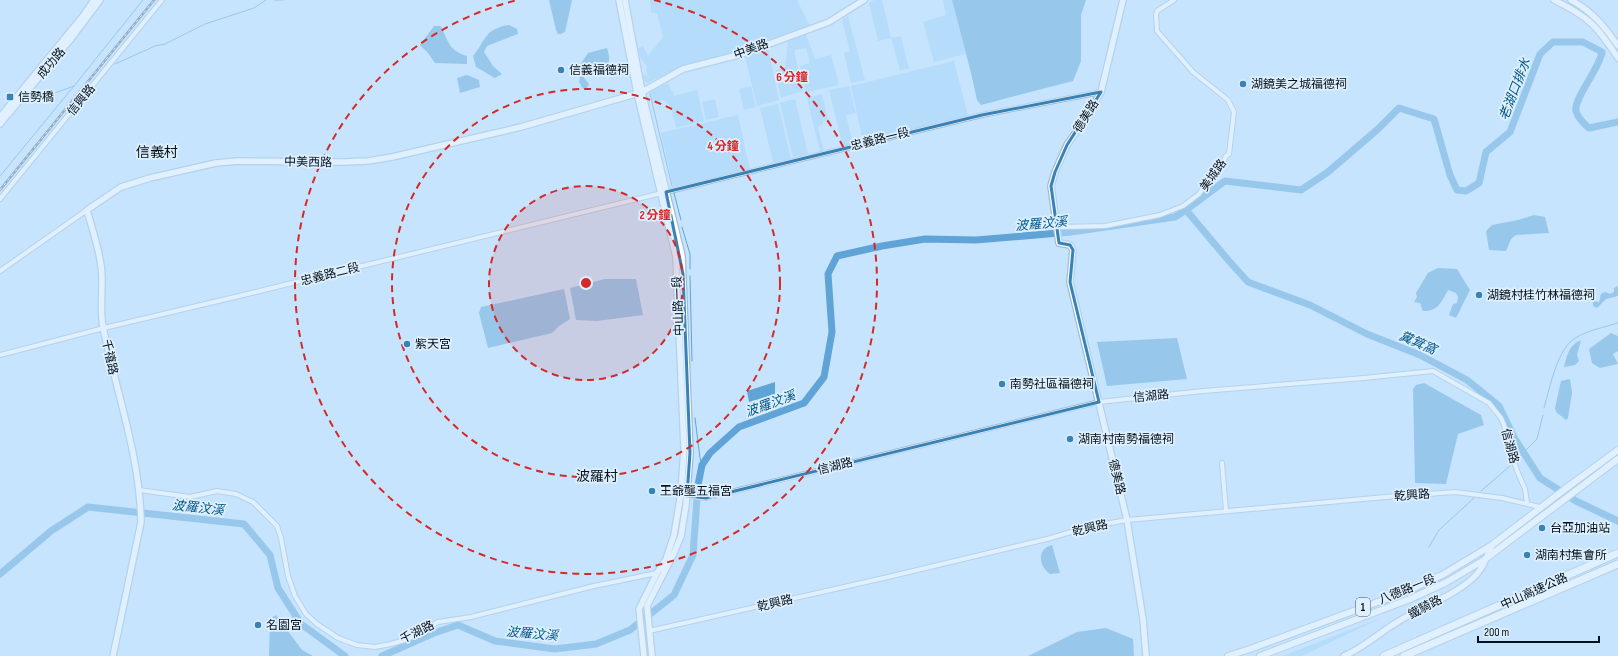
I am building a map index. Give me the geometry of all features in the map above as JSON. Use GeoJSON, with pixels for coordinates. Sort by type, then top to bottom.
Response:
{"type":"FeatureCollection","features":[{"type":"Feature","properties":{"kind":"highway","name":"中山高速公路"},"geometry":{"type":"LineString","coordinates":[[1384,656],[1451,628],[1618,553]]}},
{"type":"Feature","properties":{"kind":"highway","name":"中山高速公路"},"geometry":{"type":"LineString","coordinates":[[1407,655],[1618,564]]}},
{"type":"Feature","properties":{"kind":"main road","name":"八德路一段"},"geometry":{"type":"LineString","coordinates":[[1228,656],[1405,592],[1444,574],[1492,545],[1540,507],[1618,450]]}},
{"type":"Feature","properties":{"kind":"main road","name":"八德路一段"},"geometry":{"type":"LineString","coordinates":[[1260,656],[1410,599],[1447,582],[1484,560],[1618,459]]}},
{"type":"Feature","properties":{"kind":"street","name":"成功路"},"geometry":{"type":"LineString","coordinates":[[0,116],[83,16],[94,0]]}},
{"type":"Feature","properties":{"kind":"street","name":"成功路"},"geometry":{"type":"LineString","coordinates":[[0,124],[70,40],[100,0]]}},
{"type":"Feature","properties":{"kind":"street","name":"信興路"},"geometry":{"type":"LineString","coordinates":[[0,200],[162,0]]}},
{"type":"Feature","properties":{"kind":"street","name":"中山路一段"},"geometry":{"type":"LineString","coordinates":[[619,0],[627,29],[676,257],[684,449],[681,493],[674,535],[666,559],[657,573],[639,609],[641,632]]}},
{"type":"Feature","properties":{"kind":"street","name":"中山路一段"},"geometry":{"type":"LineString","coordinates":[[625,0],[627,29]]}},
{"type":"Feature","properties":{"kind":"street","name":"中美路"},"geometry":{"type":"LineString","coordinates":[[640,92],[683,69],[742,54],[828,22],[864,0]]}},
{"type":"Feature","properties":{"kind":"street","name":"德美路"},"geometry":{"type":"LineString","coordinates":[[1123,0],[1101,92],[1086,118],[1067,145],[1055,172],[1051,186],[1059,243],[1070,244],[1074,250],[1070,282],[1128,520],[1143,619],[1146,656]]}},
{"type":"Feature","properties":{"kind":"street","name":"美城路"},"geometry":{"type":"LineString","coordinates":[[1056,227],[1099,227],[1160,215],[1183,206],[1199,194],[1217,167],[1222,164],[1226,156],[1229,154],[1234,112],[1228,100],[1193,72],[1157,31],[1157,11],[1174,0]]}},
{"type":"Feature","properties":{"kind":"street"},"geometry":{"type":"LineString","coordinates":[[1554,0],[1585,16],[1605,37],[1618,58]]}},
{"type":"Feature","properties":{"kind":"street"},"geometry":{"type":"LineString","coordinates":[[1571,0],[1588,10],[1598,19],[1618,46]]}},
{"type":"Feature","properties":{"kind":"street","name":"中美西路"},"geometry":{"type":"LineString","coordinates":[[0,270],[121,188],[150,178],[185,169],[227,161],[344,162],[368,161],[392,157],[521,127],[588,109],[640,92]]}},
{"type":"Feature","properties":{"kind":"street","name":"忠義路一段"},"geometry":{"type":"LineString","coordinates":[[663,192],[982,115],[1101,92]]}},
{"type":"Feature","properties":{"kind":"street","name":"中山路一段"},"geometry":{"type":"LineString","coordinates":[[649,631],[648,606],[681,536],[687,496],[690,453],[683,314],[682,256],[663,192]]}},
{"type":"Feature","properties":{"kind":"street","name":"忠義路二段"},"geometry":{"type":"LineString","coordinates":[[0,355],[104,328],[663,192]]}},
{"type":"Feature","properties":{"kind":"street","name":"千禧路"},"geometry":{"type":"LineString","coordinates":[[87,210],[101,267],[101,315],[132,447],[141,502],[141,522],[113,656]]}},
{"type":"Feature","properties":{"kind":"street","name":"信湖路"},"geometry":{"type":"LineString","coordinates":[[687,496],[694,498],[706,498],[1099,402],[1203,391],[1357,379],[1433,371],[1489,403],[1501,418],[1509,448],[1525,489],[1527,504]]}},
{"type":"Feature","properties":{"kind":"street"},"geometry":{"type":"LineString","coordinates":[[1222,463],[1226,511]]}},
{"type":"Feature","properties":{"kind":"street","name":"千湖路"},"geometry":{"type":"LineString","coordinates":[[139,490],[190,497],[217,491],[236,494],[253,502],[277,526],[281,538],[288,576],[295,596],[306,614],[317,624],[338,638],[357,645],[375,647],[391,644],[408,639],[438,622],[471,617],[594,586],[657,573]]}},
{"type":"Feature","properties":{"kind":"street","name":"乾興路"},"geometry":{"type":"LineString","coordinates":[[649,631],[888,577],[1047,539],[1088,527],[1128,520],[1455,492],[1477,494],[1540,507]]}},
{"type":"Feature","properties":{"kind":"street","name":"鐵騎路"},"geometry":{"type":"LineString","coordinates":[[1344,656],[1373,640],[1399,621],[1464,585],[1480,570],[1492,545]]}},
{"type":"Feature","properties":{"kind":"street"},"geometry":{"type":"LineString","coordinates":[[646,643],[649,631]]}},
{"type":"Feature","properties":{"kind":"street"},"geometry":{"type":"LineString","coordinates":[[649,631],[652,656]]}},
{"type":"Feature","properties":{"kind":"street"},"geometry":{"type":"LineString","coordinates":[[641,632],[646,643],[648,656]]}},
{"type":"Feature","properties":{"kind":"street"},"geometry":{"type":"LineString","coordinates":[[641,632],[644,656]]}},
{"type":"Feature","properties":{"kind":"highlighted area"},"geometry":{"type":"Polygon","coordinates":[[[1101,92],[1067,145],[1055,172],[1051,186],[1059,243],[1070,245],[1073,250],[1070,282],[1099,402],[706,498],[687,496],[690,453],[683,274],[666,192],[982,115],[1101,92]]]}},
{"type":"Feature","properties":{"kind":"shaded area"},"geometry":{"type":"Polygon","coordinates":[[[549,0],[572,0],[565,32],[561,34],[558,34],[556,30],[549,0]]]}},
{"type":"Feature","properties":{"kind":"shaded area"},"geometry":{"type":"Polygon","coordinates":[[[650,0],[797,0],[810,26],[736,53],[681,67],[647,83],[644,81],[642,76],[645,74],[649,78],[646,71],[647,66],[641,59],[637,49],[643,46],[648,56],[663,37],[657,14],[651,12],[650,0]]]}},
{"type":"Feature","properties":{"kind":"shaded area"},"geometry":{"type":"Polygon","coordinates":[[[874,0],[882,0],[891,38],[878,41],[869,3],[874,0]]]}},
{"type":"Feature","properties":{"kind":"shaded area"},"geometry":{"type":"Polygon","coordinates":[[[943,0],[952,0],[966,54],[934,62],[923,22],[946,15],[943,0]]]}},
{"type":"Feature","properties":{"kind":"shaded area"},"geometry":{"type":"Polygon","coordinates":[[[952,0],[1086,0],[1081,15],[1081,61],[1073,81],[981,105],[977,100],[952,0]]]}},
{"type":"Feature","properties":{"kind":"shaded area"},"geometry":{"type":"Polygon","coordinates":[[[848,16],[865,80],[851,83],[844,53],[850,51],[842,20],[848,16]]]}},
{"type":"Feature","properties":{"kind":"shaded area"},"geometry":{"type":"Polygon","coordinates":[[[509,25],[517,29],[518,34],[487,46],[484,52],[493,66],[502,74],[495,78],[476,67],[473,56],[490,32],[509,25]]]}},
{"type":"Feature","properties":{"kind":"shaded area"},"geometry":{"type":"Polygon","coordinates":[[[434,26],[441,26],[453,49],[467,56],[467,64],[435,63],[420,45],[434,26]]]}},
{"type":"Feature","properties":{"kind":"shaded area"},"geometry":{"type":"Polygon","coordinates":[[[806,34],[815,59],[831,55],[839,85],[806,92],[800,66],[810,63],[806,48],[794,50],[803,91],[781,98],[776,70],[785,68],[788,41],[806,34]]]}},
{"type":"Feature","properties":{"kind":"shaded area"},"geometry":{"type":"Polygon","coordinates":[[[901,36],[909,69],[900,70],[891,38],[901,36]]]}},
{"type":"Feature","properties":{"kind":"shaded area"},"geometry":{"type":"Polygon","coordinates":[[[607,48],[609,58],[608,65],[606,68],[599,68],[598,71],[585,73],[584,78],[589,84],[587,88],[583,89],[579,82],[581,71],[578,68],[588,53],[607,48]]]}},
{"type":"Feature","properties":{"kind":"shaded area"},"geometry":{"type":"Polygon","coordinates":[[[768,49],[779,100],[757,106],[745,57],[768,49]]]}},
{"type":"Feature","properties":{"kind":"shaded area"},"geometry":{"type":"Polygon","coordinates":[[[954,61],[968,116],[863,141],[851,86],[954,61]]]}},
{"type":"Feature","properties":{"kind":"shaded area"},"geometry":{"type":"Polygon","coordinates":[[[467,75],[479,80],[480,87],[460,93],[457,78],[467,75]]]}},
{"type":"Feature","properties":{"kind":"shaded area"},"geometry":{"type":"Polygon","coordinates":[[[668,83],[674,96],[697,90],[704,121],[676,128],[671,107],[664,100],[653,102],[650,91],[668,83]]]}},
{"type":"Feature","properties":{"kind":"shaded area"},"geometry":{"type":"Polygon","coordinates":[[[751,86],[756,107],[744,110],[739,89],[751,86]]]}},
{"type":"Feature","properties":{"kind":"shaded area"},"geometry":{"type":"Polygon","coordinates":[[[849,86],[856,113],[846,115],[853,144],[843,146],[829,90],[849,86]]]}},
{"type":"Feature","properties":{"kind":"shaded area"},"geometry":{"type":"Polygon","coordinates":[[[822,94],[828,120],[823,121],[823,124],[818,127],[824,151],[820,152],[807,98],[822,94]]]}},
{"type":"Feature","properties":{"kind":"shaded area"},"geometry":{"type":"Polygon","coordinates":[[[715,99],[719,117],[706,120],[702,102],[715,99]]]}},
{"type":"Feature","properties":{"kind":"shaded area"},"geometry":{"type":"Polygon","coordinates":[[[795,99],[808,154],[793,157],[780,103],[795,99]]]}},
{"type":"Feature","properties":{"kind":"shaded area"},"geometry":{"type":"Polygon","coordinates":[[[778,104],[791,159],[773,162],[760,108],[778,104]]]}},
{"type":"Feature","properties":{"kind":"shaded area"},"geometry":{"type":"Polygon","coordinates":[[[738,115],[750,171],[673,187],[661,133],[738,115]]]}},
{"type":"Feature","properties":{"kind":"shaded area"},"geometry":{"type":"Polygon","coordinates":[[[1534,215],[1545,217],[1549,233],[1516,235],[1511,239],[1506,251],[1489,250],[1486,231],[1492,225],[1534,215]]]}},
{"type":"Feature","properties":{"kind":"shaded area"},"geometry":{"type":"Polygon","coordinates":[[[1438,268],[1457,269],[1470,290],[1456,318],[1449,315],[1453,304],[1457,303],[1458,297],[1456,293],[1448,290],[1439,305],[1428,311],[1423,311],[1420,303],[1414,302],[1417,297],[1416,293],[1428,273],[1438,268]]]}},
{"type":"Feature","properties":{"kind":"shaded area"},"geometry":{"type":"Polygon","coordinates":[[[605,279],[636,279],[643,315],[597,321],[576,320],[570,288],[605,279]]]}},
{"type":"Feature","properties":{"kind":"shaded area"},"geometry":{"type":"Polygon","coordinates":[[[1618,286],[1618,296],[1606,299],[1597,308],[1593,306],[1593,301],[1599,302],[1601,294],[1605,292],[1610,294],[1614,292],[1614,288],[1618,286]]]}},
{"type":"Feature","properties":{"kind":"shaded area"},"geometry":{"type":"Polygon","coordinates":[[[564,289],[570,319],[559,326],[552,333],[488,348],[479,313],[481,307],[564,289]]]}},
{"type":"Feature","properties":{"kind":"shaded area"},"geometry":{"type":"Polygon","coordinates":[[[1611,333],[1618,336],[1618,351],[1613,354],[1618,364],[1600,368],[1592,363],[1589,349],[1611,333]]]}},
{"type":"Feature","properties":{"kind":"shaded area"},"geometry":{"type":"Polygon","coordinates":[[[1177,338],[1187,379],[1107,386],[1097,342],[1177,338]]]}},
{"type":"Feature","properties":{"kind":"shaded area"},"geometry":{"type":"Polygon","coordinates":[[[1581,340],[1577,355],[1579,361],[1575,365],[1564,367],[1571,348],[1581,340]]]}},
{"type":"Feature","properties":{"kind":"shaded area"},"geometry":{"type":"Polygon","coordinates":[[[1570,379],[1572,393],[1568,418],[1566,420],[1556,412],[1555,408],[1561,381],[1570,379]]]}},
{"type":"Feature","properties":{"kind":"shaded area"},"geometry":{"type":"Polygon","coordinates":[[[775,382],[775,394],[749,402],[747,391],[775,382]]]}},
{"type":"Feature","properties":{"kind":"shaded area"},"geometry":{"type":"Polygon","coordinates":[[[1424,383],[1481,415],[1484,425],[1458,434],[1446,484],[1415,483],[1413,389],[1416,385],[1424,383]]]}},
{"type":"Feature","properties":{"kind":"shaded area"},"geometry":{"type":"Polygon","coordinates":[[[1052,545],[1060,573],[1050,574],[1043,567],[1041,554],[1043,550],[1052,545]]]}},
{"type":"Feature","properties":{"kind":"shaded area"},"geometry":{"type":"Polygon","coordinates":[[[276,615],[302,650],[313,656],[269,656],[270,619],[276,615]]]}},
{"type":"Feature","properties":{"kind":"shaded area"},"geometry":{"type":"Polygon","coordinates":[[[1383,617],[1302,656],[1283,656],[1383,617]]]}},
{"type":"Feature","properties":{"kind":"shaded area"},"geometry":{"type":"Polygon","coordinates":[[[1106,628],[1133,639],[1134,656],[1028,656],[1077,632],[1106,628]]]}},
{"type":"Feature","properties":{"kind":"waterway"},"geometry":{"type":"LineString","coordinates":[[30,102],[74,86],[143,0]]}},
{"type":"Feature","properties":{"kind":"waterway"},"geometry":{"type":"LineString","coordinates":[[115,64],[155,46],[165,44],[205,24],[254,8],[266,0]]}},
{"type":"Feature","properties":{"kind":"waterway"},"geometry":{"type":"LineString","coordinates":[[274,0],[284,0]]}},
{"type":"Feature","properties":{"kind":"waterway","name":"波羅汶溪"},"geometry":{"type":"LineString","coordinates":[[382,656],[434,633],[458,625],[495,641],[555,649],[596,644],[630,630],[674,595],[693,555],[698,485],[702,465],[710,453],[739,427],[804,403],[824,377],[832,332],[828,274],[837,256],[882,246],[925,239],[976,240],[1071,232],[1175,217],[1225,181],[1301,190],[1328,172],[1378,129],[1399,108],[1434,119],[1450,175],[1457,190],[1466,191],[1479,183],[1486,152],[1510,132],[1540,54],[1553,42],[1583,42],[1602,52],[1597,66],[1582,91],[1576,106],[1576,111],[1581,120],[1589,128],[1618,122]]}},
{"type":"Feature","properties":{"kind":"waterway"},"geometry":{"type":"LineString","coordinates":[[0,176],[74,86]]}},
{"type":"Feature","properties":{"kind":"waterway"},"geometry":{"type":"LineString","coordinates":[[650,94],[672,186]]}},
{"type":"Feature","properties":{"kind":"waterway"},"geometry":{"type":"LineString","coordinates":[[674,193],[681,220]]}},
{"type":"Feature","properties":{"kind":"waterway","name":"糞箕窩"},"geometry":{"type":"LineString","coordinates":[[1186,210],[1248,282],[1310,305],[1367,334],[1420,355],[1467,380],[1499,406],[1515,439],[1540,478],[1576,501],[1618,521]]}},
{"type":"Feature","properties":{"kind":"waterway"},"geometry":{"type":"LineString","coordinates":[[682,227],[690,254],[690,269]]}},
{"type":"Feature","properties":{"kind":"waterway"},"geometry":{"type":"LineString","coordinates":[[690,276],[692,361]]}},
{"type":"Feature","properties":{"kind":"waterway"},"geometry":{"type":"LineString","coordinates":[[1544,408],[1555,369],[1559,359],[1570,342],[1587,332],[1618,323]]}},
{"type":"Feature","properties":{"kind":"waterway"},"geometry":{"type":"LineString","coordinates":[[1517,459],[1537,439],[1543,415]]}},
{"type":"Feature","properties":{"kind":"waterway"},"geometry":{"type":"LineString","coordinates":[[695,418],[702,465]]}},
{"type":"Feature","properties":{"kind":"waterway"},"geometry":{"type":"LineString","coordinates":[[1481,491],[1510,466]]}},
{"type":"Feature","properties":{"kind":"waterway"},"geometry":{"type":"LineString","coordinates":[[1429,547],[1439,530],[1475,497]]}},
{"type":"Feature","properties":{"kind":"waterway","name":"波羅汶溪"},"geometry":{"type":"LineString","coordinates":[[0,574],[51,531],[88,507],[244,524],[270,555],[278,588],[301,624],[345,656]]}},
{"type":"Feature","properties":{"kind":"railway"},"geometry":{"type":"LineString","coordinates":[[0,190],[154,0]]}},
{"type":"Feature","properties":{"kind":"place","name":"信義福德祠"},"geometry":{"type":"Point","coordinates":[561,70]}},
{"type":"Feature","properties":{"kind":"place","name":"湖鏡美之城福德祠"},"geometry":{"type":"Point","coordinates":[1243,84]}},
{"type":"Feature","properties":{"kind":"place","name":"信勢橋"},"geometry":{"type":"Point","coordinates":[10,97]}},
{"type":"Feature","properties":{"kind":"place","name":"湖鏡村桂竹林福德祠"},"geometry":{"type":"Point","coordinates":[1479,295]}},
{"type":"Feature","properties":{"kind":"place","name":"紫天宮"},"geometry":{"type":"Point","coordinates":[407,344]}},
{"type":"Feature","properties":{"kind":"place","name":"南勢社區福德祠"},"geometry":{"type":"Point","coordinates":[1002,384]}},
{"type":"Feature","properties":{"kind":"place","name":"湖南村南勢福德祠"},"geometry":{"type":"Point","coordinates":[1070,439]}},
{"type":"Feature","properties":{"kind":"place","name":"王爺壟五福宮"},"geometry":{"type":"Point","coordinates":[652,491]}},
{"type":"Feature","properties":{"kind":"place","name":"台亞加油站"},"geometry":{"type":"Point","coordinates":[1542,528]}},
{"type":"Feature","properties":{"kind":"place","name":"湖南村集會所"},"geometry":{"type":"Point","coordinates":[1527,555]}},
{"type":"Feature","properties":{"kind":"place","name":"名園宮"},"geometry":{"type":"Point","coordinates":[258,625]}},
{"type":"Feature","properties":{"kind":"district","name":"信義村"},"geometry":{"type":"Point","coordinates":[157,152]}},
{"type":"Feature","properties":{"kind":"district","name":"波羅村"},"geometry":{"type":"Point","coordinates":[597,476]}},
{"type":"Feature","properties":{"kind":"water label","name":"老湖口排水"},"geometry":{"type":"Point","coordinates":[1514,89]}}]}
